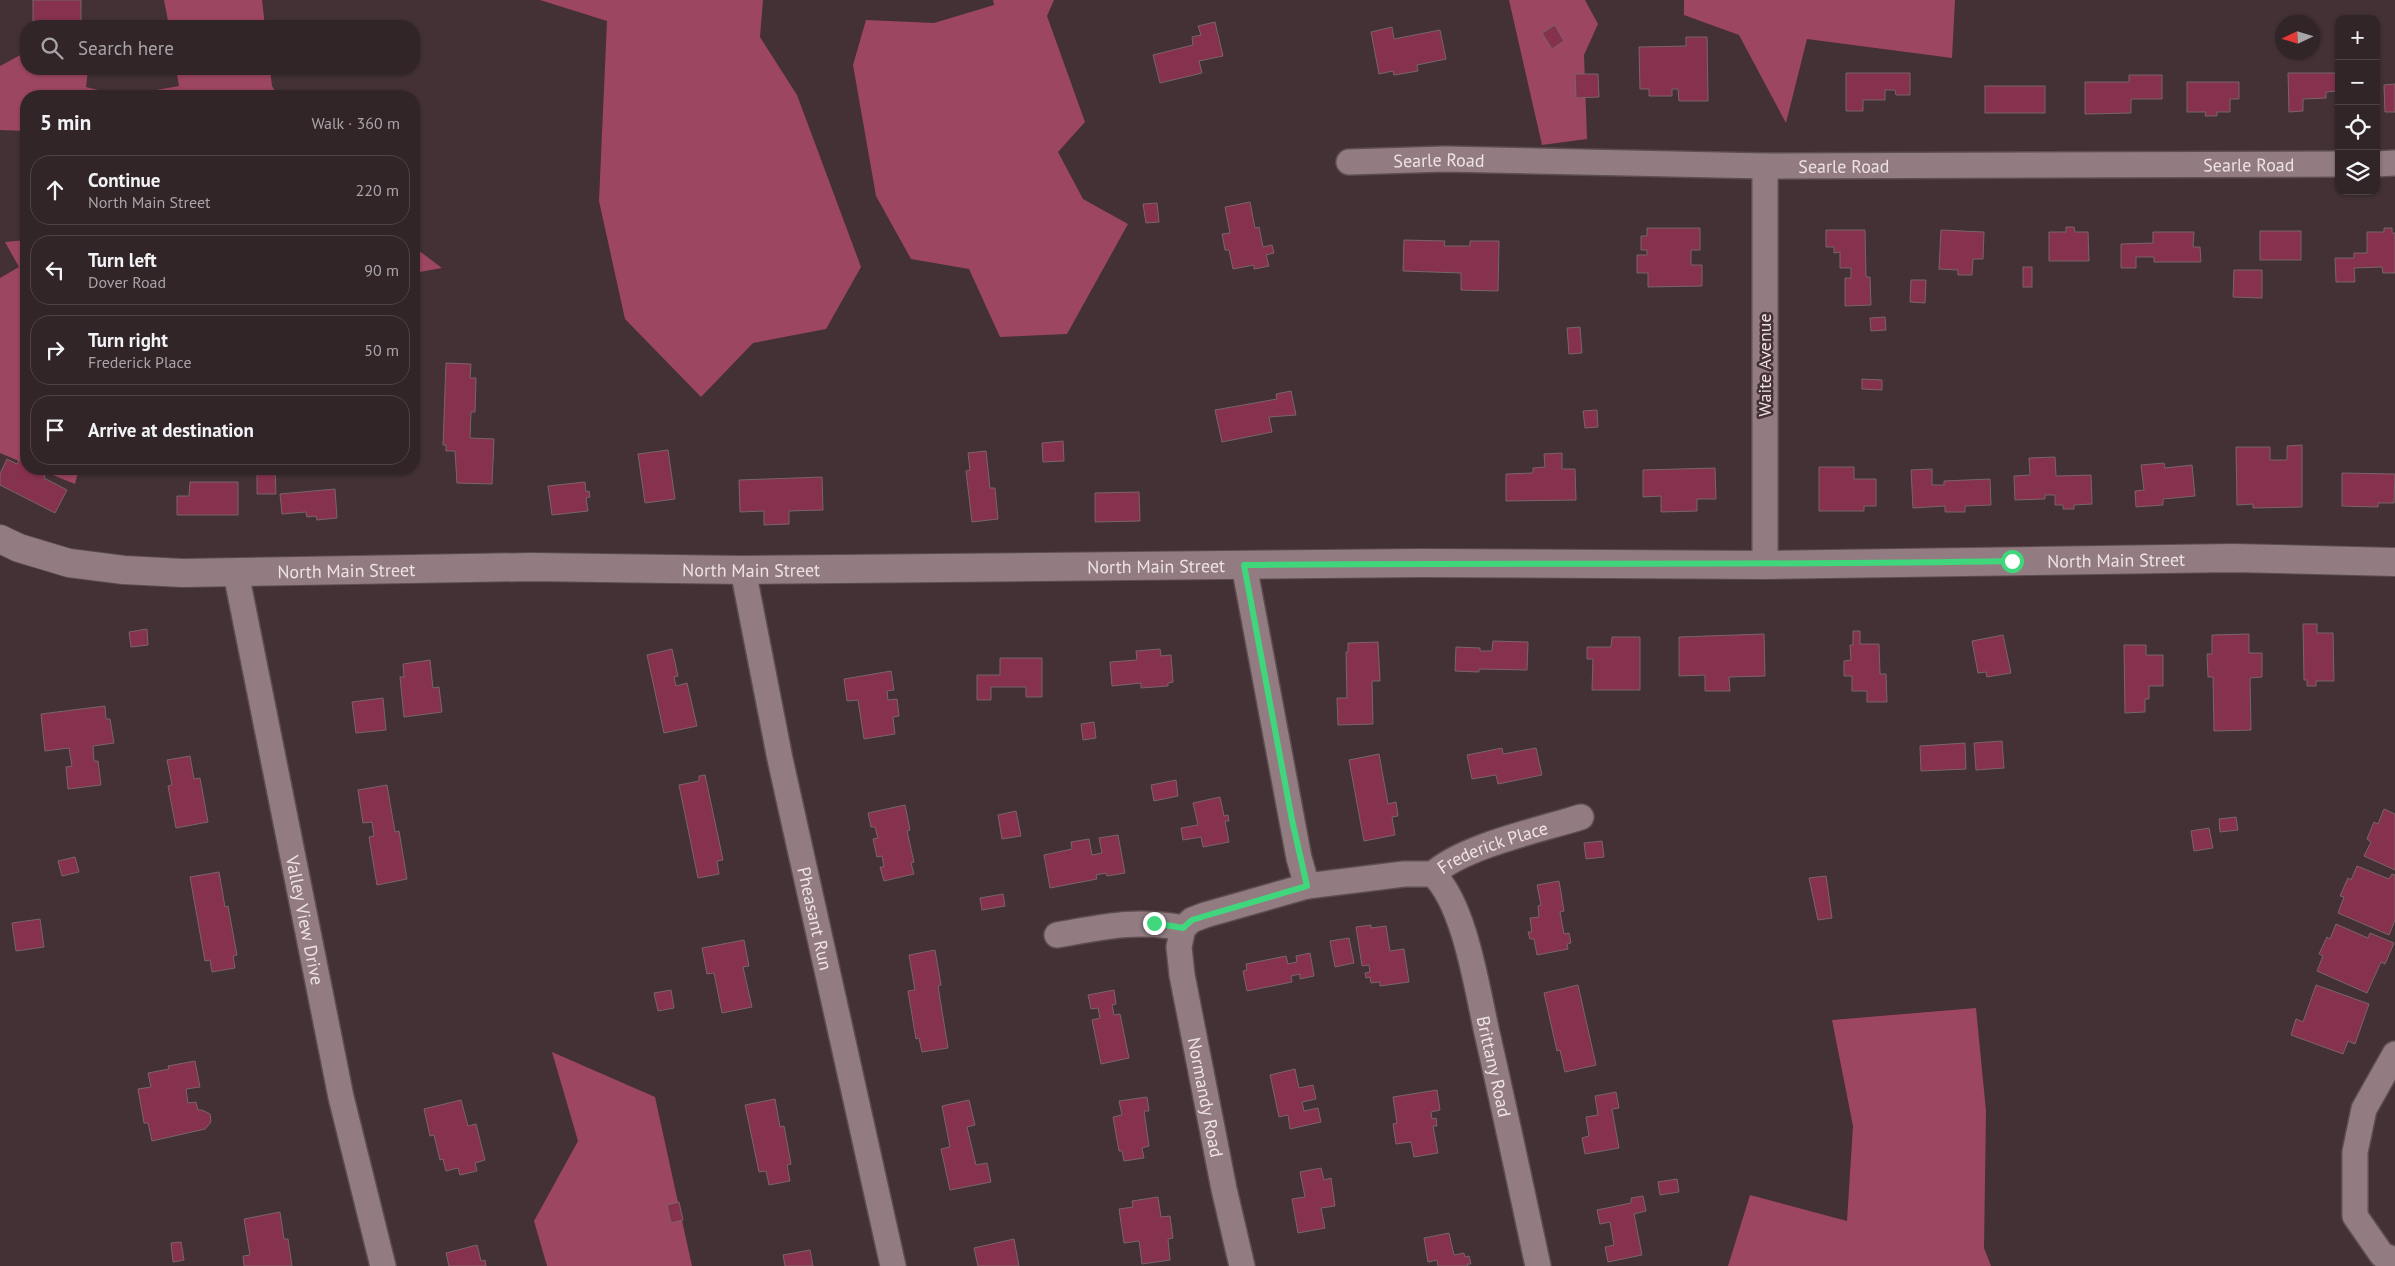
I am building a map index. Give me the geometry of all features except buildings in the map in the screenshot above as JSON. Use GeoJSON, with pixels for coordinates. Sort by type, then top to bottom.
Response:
{"type":"FeatureCollection","features":[{"type":"Feature","properties":{"kind":"street","name":"Searle Road"},"geometry":{"type":"LineString","coordinates":[[1349,162],[1445,159],[1765,166],[2335,164]]}},
{"type":"Feature","properties":{"kind":"street"},"geometry":{"type":"LineString","coordinates":[[2380,164],[2395,164]]}},
{"type":"Feature","properties":{"kind":"street","name":"Waite Avenue"},"geometry":{"type":"LineString","coordinates":[[1765,166],[1765,565]]}},
{"type":"Feature","properties":{"kind":"street","name":"North Main Street"},"geometry":{"type":"LineString","coordinates":[[5,542],[44,556],[95,567],[154,572],[236,573],[531,567],[743,570],[1420,563],[1765,565],[2233,558],[2395,562]]}},
{"type":"Feature","properties":{"kind":"street"},"geometry":{"type":"LineString","coordinates":[[1244,565],[1298,848],[1307,886]]}},
{"type":"Feature","properties":{"kind":"street","name":"Pheasant Run"},"geometry":{"type":"LineString","coordinates":[[743,570],[780,759],[893,1266]]}},
{"type":"Feature","properties":{"kind":"street","name":"Valley View Drive"},"geometry":{"type":"LineString","coordinates":[[236,573],[341,1098],[383,1266]]}},
{"type":"Feature","properties":{"kind":"street","name":"Frederick Place"},"geometry":{"type":"LineString","coordinates":[[1183,928],[1192,920],[1307,886],[1404,874],[1433,874],[1443,864],[1465,853],[1581,817]]}},
{"type":"Feature","properties":{"kind":"street","name":"Brittany Road"},"geometry":{"type":"LineString","coordinates":[[1433,874],[1441,882],[1451,902],[1465,941],[1515,1153],[1538,1266]]}},
{"type":"Feature","properties":{"kind":"street"},"geometry":{"type":"LineString","coordinates":[[1057,935],[1124,923],[1154,923],[1183,928]]}},
{"type":"Feature","properties":{"kind":"street","name":"Normandy Road"},"geometry":{"type":"LineString","coordinates":[[1183,928],[1179,946],[1182,975],[1224,1189],[1242,1266]]}},
{"type":"Feature","properties":{"kind":"street"},"geometry":{"type":"LineString","coordinates":[[2395,1054],[2364,1109],[2355,1152],[2355,1216],[2382,1254],[2395,1260]]}},
{"type":"Feature","properties":{"kind":"shaded area"},"geometry":{"type":"Polygon","coordinates":[[[164,0],[262,0],[264,20],[168,20],[164,0]]]}},
{"type":"Feature","properties":{"kind":"shaded area"},"geometry":{"type":"Polygon","coordinates":[[[540,0],[763,0],[760,37],[797,95],[861,267],[826,329],[753,343],[701,397],[625,319],[599,201],[607,21],[540,0]]]}},
{"type":"Feature","properties":{"kind":"shaded area"},"geometry":{"type":"Polygon","coordinates":[[[993,0],[1054,0],[1047,16],[1085,122],[1058,152],[1083,199],[1128,224],[1067,334],[1000,337],[969,269],[911,259],[876,196],[853,65],[866,20],[934,23],[994,5],[993,0]]]}},
{"type":"Feature","properties":{"kind":"shaded area"},"geometry":{"type":"Polygon","coordinates":[[[1509,0],[1585,0],[1598,24],[1584,55],[1587,139],[1542,145],[1509,0]]]}},
{"type":"Feature","properties":{"kind":"shaded area"},"geometry":{"type":"Polygon","coordinates":[[[1684,0],[1955,0],[1952,58],[1807,39],[1786,123],[1739,35],[1684,15],[1684,0]]]}},
{"type":"Feature","properties":{"kind":"shaded area"},"geometry":{"type":"Polygon","coordinates":[[[20,55],[20,75],[87,75],[86,87],[98,90],[20,90],[20,131],[0,130],[0,66],[20,55]]]}},
{"type":"Feature","properties":{"kind":"shaded area"},"geometry":{"type":"Polygon","coordinates":[[[177,75],[271,75],[274,90],[156,90],[179,86],[177,75]]]}},
{"type":"Feature","properties":{"kind":"shaded area"},"geometry":{"type":"Polygon","coordinates":[[[20,241],[20,461],[0,453],[0,278],[19,267],[5,242],[20,241]]]}},
{"type":"Feature","properties":{"kind":"shaded area"},"geometry":{"type":"Polygon","coordinates":[[[420,252],[442,268],[420,272],[420,252]]]}},
{"type":"Feature","properties":{"kind":"shaded area"},"geometry":{"type":"Polygon","coordinates":[[[53,475],[77,475],[75,484],[53,475]]]}},
{"type":"Feature","properties":{"kind":"shaded area"},"geometry":{"type":"Polygon","coordinates":[[[1976,1008],[1986,1111],[1984,1248],[1991,1266],[1728,1266],[1750,1195],[1847,1221],[1853,1126],[1832,1020],[1976,1008]]]}},
{"type":"Feature","properties":{"kind":"shaded area"},"geometry":{"type":"Polygon","coordinates":[[[552,1052],[655,1097],[692,1266],[547,1266],[534,1221],[578,1141],[552,1052]]]}},
{"type":"Feature","properties":{"kind":"route"},"geometry":{"type":"LineString","coordinates":[[1154,923],[1183,928],[1192,920],[1307,886],[1299,858],[1244,565],[1420,563],[1765,565],[2012,561]]}}]}
